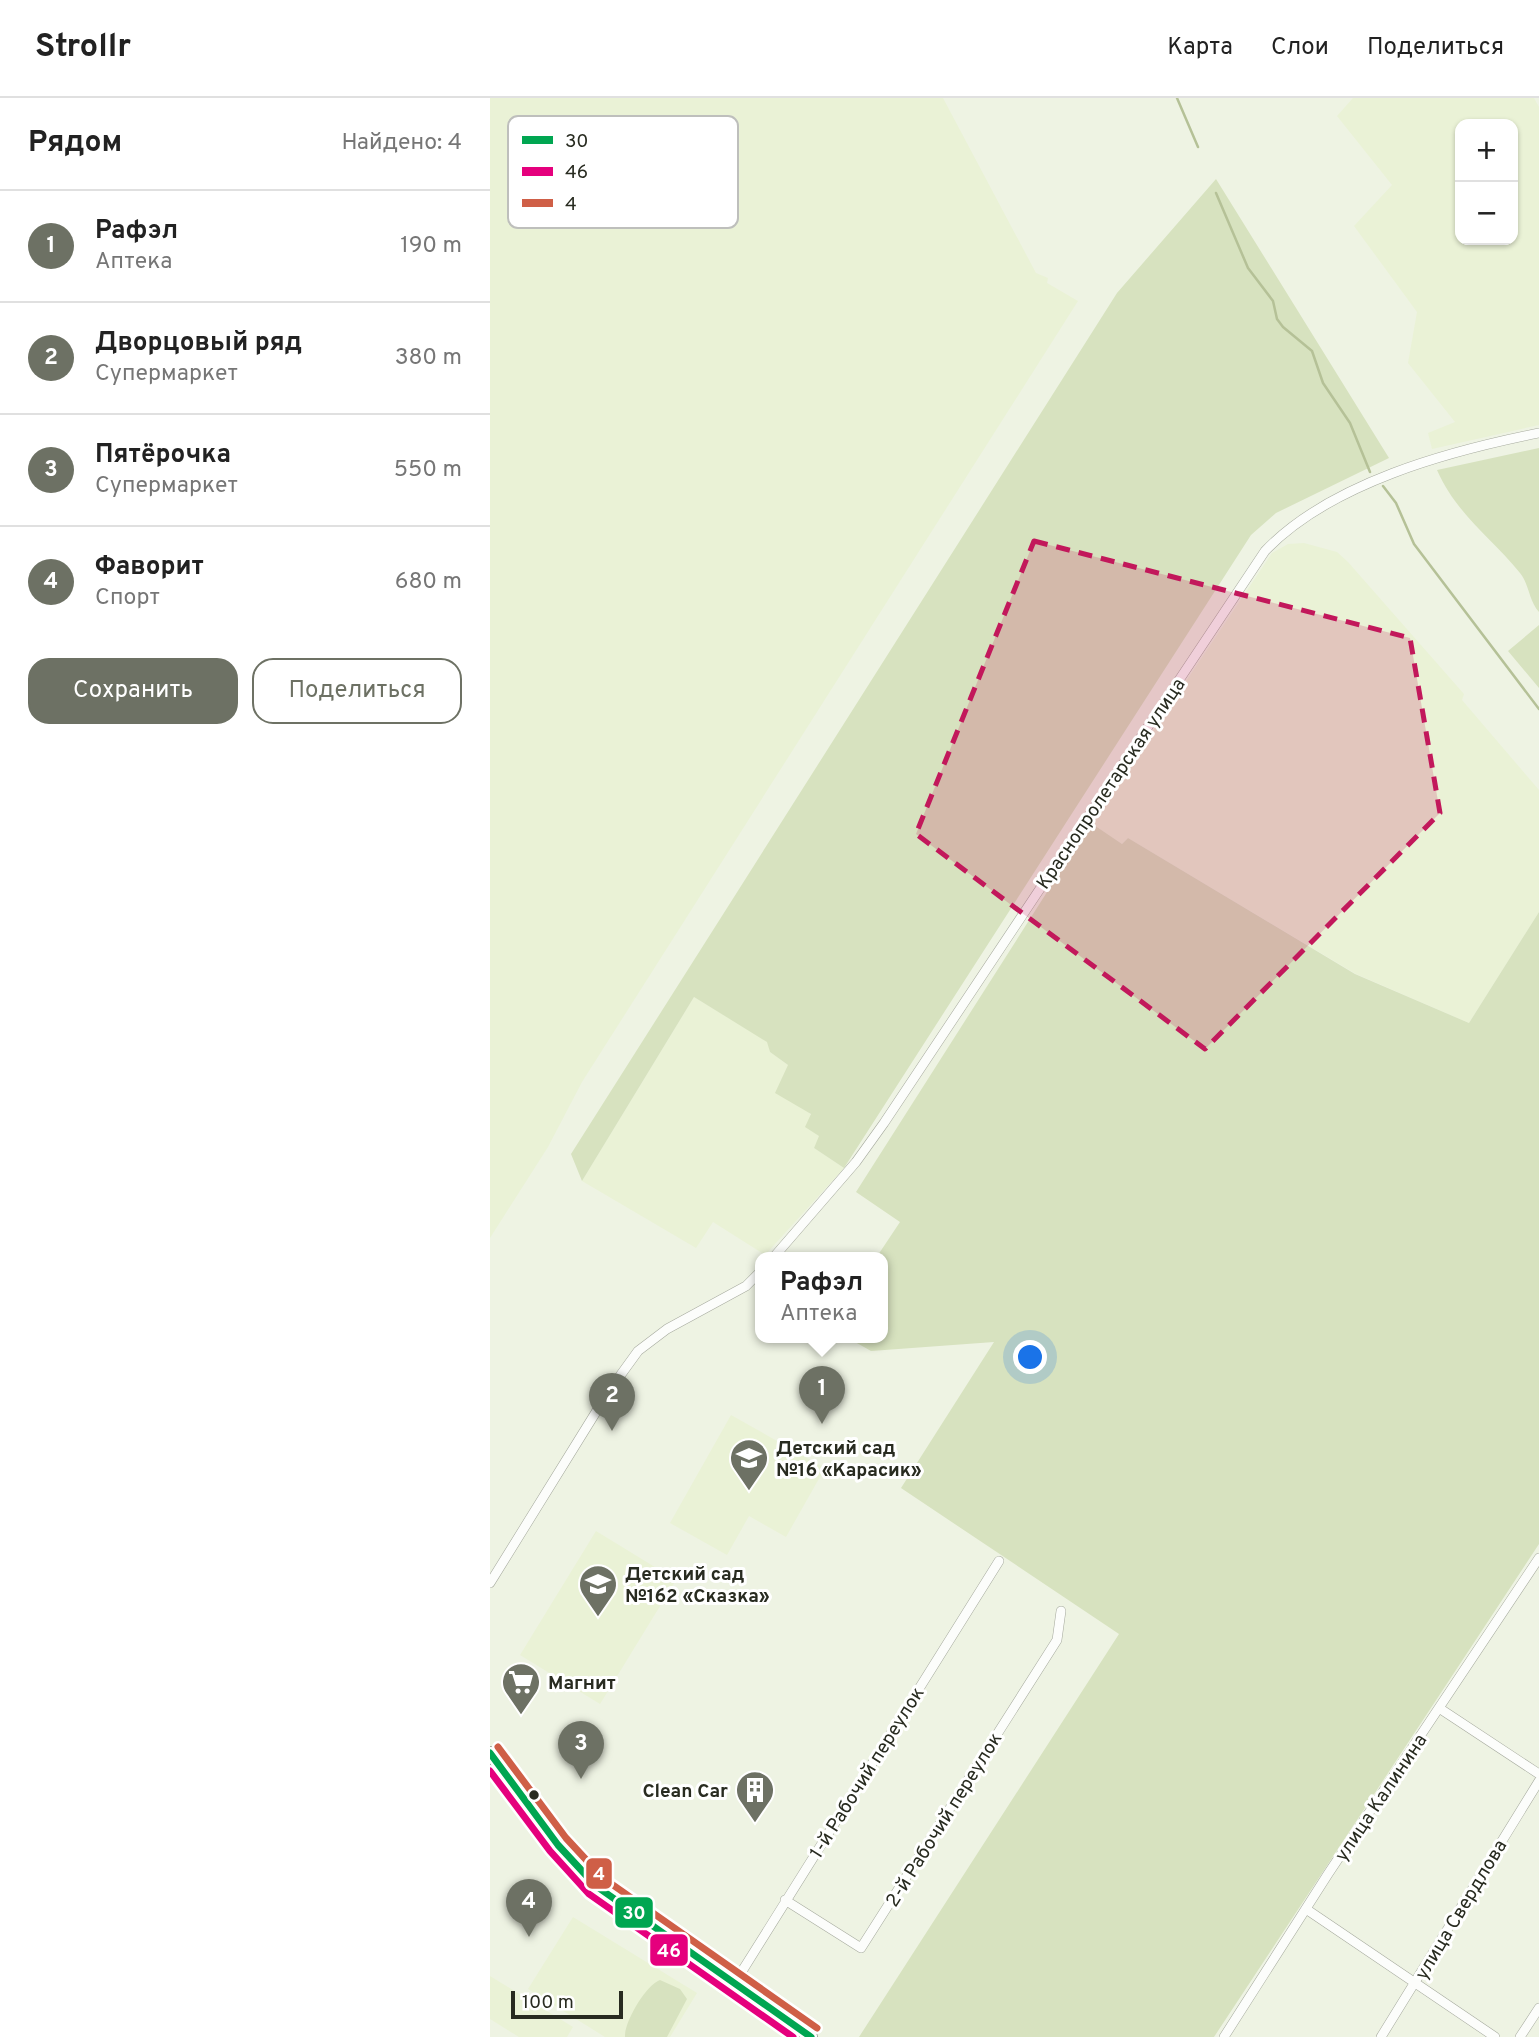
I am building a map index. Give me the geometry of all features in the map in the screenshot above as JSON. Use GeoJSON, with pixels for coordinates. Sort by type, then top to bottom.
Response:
{"type":"FeatureCollection","features":[{"type":"Feature","properties":{"kind":"main road"},"geometry":{"type":"LineString","coordinates":[[490,1753],[558,1845],[591,1881],[612,1899],[811,2037]]}},
{"type":"Feature","properties":{"kind":"street","name":"Краснопролетарская улица"},"geometry":{"type":"LineString","coordinates":[[778,1252],[856,1162],[884,1123],[1265,551],[1311,512],[1406,469],[1480,446],[1539,433]]}},
{"type":"Feature","properties":{"kind":"street"},"geometry":{"type":"LineString","coordinates":[[490,1583],[632,1357],[667,1329],[746,1286],[755,1277]]}},
{"type":"Feature","properties":{"kind":"street","name":"улица Калинина"},"geometry":{"type":"LineString","coordinates":[[1224,2037],[1539,1558]]}},
{"type":"Feature","properties":{"kind":"street","name":"1-й Рабочий переулок"},"geometry":{"type":"LineString","coordinates":[[734,1984],[999,1561]]}},
{"type":"Feature","properties":{"kind":"street","name":"2-й Рабочий переулок"},"geometry":{"type":"LineString","coordinates":[[785,1900],[862,1948],[1056,1640],[1060,1611]]}},
{"type":"Feature","properties":{"kind":"street"},"geometry":{"type":"LineString","coordinates":[[1439,1708],[1539,1774]]}},
{"type":"Feature","properties":{"kind":"street","name":"улица Свердлова"},"geometry":{"type":"LineString","coordinates":[[1381,2037],[1539,1781]]}},
{"type":"Feature","properties":{"kind":"street"},"geometry":{"type":"LineString","coordinates":[[1306,1909],[1495,2037]]}},
{"type":"Feature","properties":{"kind":"street"},"geometry":{"type":"LineString","coordinates":[[1520,2037],[1539,2008]]}},
{"type":"Feature","properties":{"kind":"highlighted area"},"geometry":{"type":"Polygon","coordinates":[[[1034,541],[1410,638],[1440,813],[1205,1049],[916,834],[1034,541]]]}},
{"type":"Feature","properties":{"kind":"shaded area"},"geometry":{"type":"Polygon","coordinates":[[[490,98],[943,98],[1036,273],[1048,278],[1047,283],[1078,301],[582,1082],[548,1147],[490,1238],[490,98]]]}},
{"type":"Feature","properties":{"kind":"shaded area"},"geometry":{"type":"Polygon","coordinates":[[[1353,98],[1534,98],[1539,107],[1539,425],[1432,449],[1428,433],[1455,422],[1408,363],[1417,312],[1354,226],[1392,185],[1337,116],[1353,98]]]}},
{"type":"Feature","properties":{"kind":"shaded area"},"geometry":{"type":"Polygon","coordinates":[[[1216,179],[1389,458],[1276,513],[1251,535],[844,1168],[814,1148],[819,1136],[805,1127],[811,1114],[775,1093],[788,1065],[770,1052],[767,1042],[694,997],[582,1181],[571,1154],[1117,293],[1216,179]]]}},
{"type":"Feature","properties":{"kind":"shaded area"},"geometry":{"type":"Polygon","coordinates":[[[1539,448],[1539,612],[1520,573],[1464,513],[1437,470],[1539,448]]]}},
{"type":"Feature","properties":{"kind":"shaded area"},"geometry":{"type":"Polygon","coordinates":[[[1304,543],[1337,552],[1348,562],[1464,694],[1462,700],[1539,790],[1539,912],[1469,1023],[1356,974],[1128,838],[1122,844],[1091,823],[1272,553],[1288,544],[1304,543]]]}},
{"type":"Feature","properties":{"kind":"shaded area"},"geometry":{"type":"Polygon","coordinates":[[[1539,625],[1539,688],[1508,651],[1539,625]]]}},
{"type":"Feature","properties":{"kind":"shaded area"},"geometry":{"type":"Polygon","coordinates":[[[1091,823],[1122,844],[1128,838],[1355,974],[1469,1023],[1539,912],[1539,1544],[1214,2037],[859,2037],[1119,1634],[901,1488],[994,1342],[871,1351],[857,1343],[888,1343],[888,1252],[880,1252],[900,1222],[856,1192],[1091,823]]]}},
{"type":"Feature","properties":{"kind":"shaded area"},"geometry":{"type":"Polygon","coordinates":[[[694,997],[768,1042],[770,1052],[788,1065],[820,1136],[814,1148],[844,1168],[768,1252],[760,1252],[713,1222],[696,1248],[582,1181],[694,997]]]}},
{"type":"Feature","properties":{"kind":"shaded area","name":"Детский сад №16 «Карасик»"},"geometry":{"type":"Polygon","coordinates":[[[731,1415],[825,1468],[786,1537],[749,1516],[727,1555],[670,1523],[731,1415]]]}},
{"type":"Feature","properties":{"kind":"shaded area","name":"Детский сад №162 «Сказка»"},"geometry":{"type":"Polygon","coordinates":[[[596,1531],[676,1580],[600,1704],[520,1655],[596,1531]]]}},
{"type":"Feature","properties":{"kind":"shaded area"},"geometry":{"type":"Polygon","coordinates":[[[573,1917],[697,1993],[670,2037],[605,2037],[528,1989],[573,1917]]]}},
{"type":"Feature","properties":{"kind":"shaded area"},"geometry":{"type":"Polygon","coordinates":[[[490,1976],[573,2027],[567,2037],[519,2037],[490,2019],[490,1976]]]}},
{"type":"Feature","properties":{"kind":"shaded area"},"geometry":{"type":"Polygon","coordinates":[[[660,1980],[680,1989],[687,1999],[667,2037],[625,2037],[628,2022],[637,2005],[648,1989],[660,1980]]]}},
{"type":"Feature","properties":{"kind":"waterway"},"geometry":{"type":"LineString","coordinates":[[1177,98],[1198,147]]}},
{"type":"Feature","properties":{"kind":"waterway"},"geometry":{"type":"LineString","coordinates":[[1216,193],[1248,268],[1273,301],[1277,319],[1283,327],[1312,351],[1323,383],[1350,423],[1370,472]]}},
{"type":"Feature","properties":{"kind":"waterway"},"geometry":{"type":"LineString","coordinates":[[1383,486],[1396,503],[1414,544],[1539,709]]}},
{"type":"Feature","properties":{"kind":"transit line","name":"4"},"geometry":{"type":"LineString","coordinates":[[498,1747],[566,1838],[603,1878],[817,2028]]}},
{"type":"Feature","properties":{"kind":"transit line","name":"30"},"geometry":{"type":"LineString","coordinates":[[490,1753],[558,1845],[596,1886],[811,2037]]}},
{"type":"Feature","properties":{"kind":"transit line","name":"46"},"geometry":{"type":"LineString","coordinates":[[490,1771],[550,1851],[589,1894],[793,2037]]}},
{"type":"Feature","properties":{"kind":"place","name":"Рафэл"},"geometry":{"type":"Point","coordinates":[822,1424]}},
{"type":"Feature","properties":{"kind":"place","name":"Дворцовый ряд"},"geometry":{"type":"Point","coordinates":[612,1431]}},
{"type":"Feature","properties":{"kind":"place","name":"Детский сад №16 «Карасик»"},"geometry":{"type":"Point","coordinates":[749,1492]}},
{"type":"Feature","properties":{"kind":"place","name":"Детский сад №162 «Сказка»"},"geometry":{"type":"Point","coordinates":[598,1618]}},
{"type":"Feature","properties":{"kind":"place","name":"Магнит"},"geometry":{"type":"Point","coordinates":[521,1716]}},
{"type":"Feature","properties":{"kind":"place","name":"Пятёрочка"},"geometry":{"type":"Point","coordinates":[581,1779]}},
{"type":"Feature","properties":{"kind":"place","name":"Clean Car"},"geometry":{"type":"Point","coordinates":[755,1824]}},
{"type":"Feature","properties":{"kind":"place","name":"Фаворит"},"geometry":{"type":"Point","coordinates":[529,1937]}}]}
